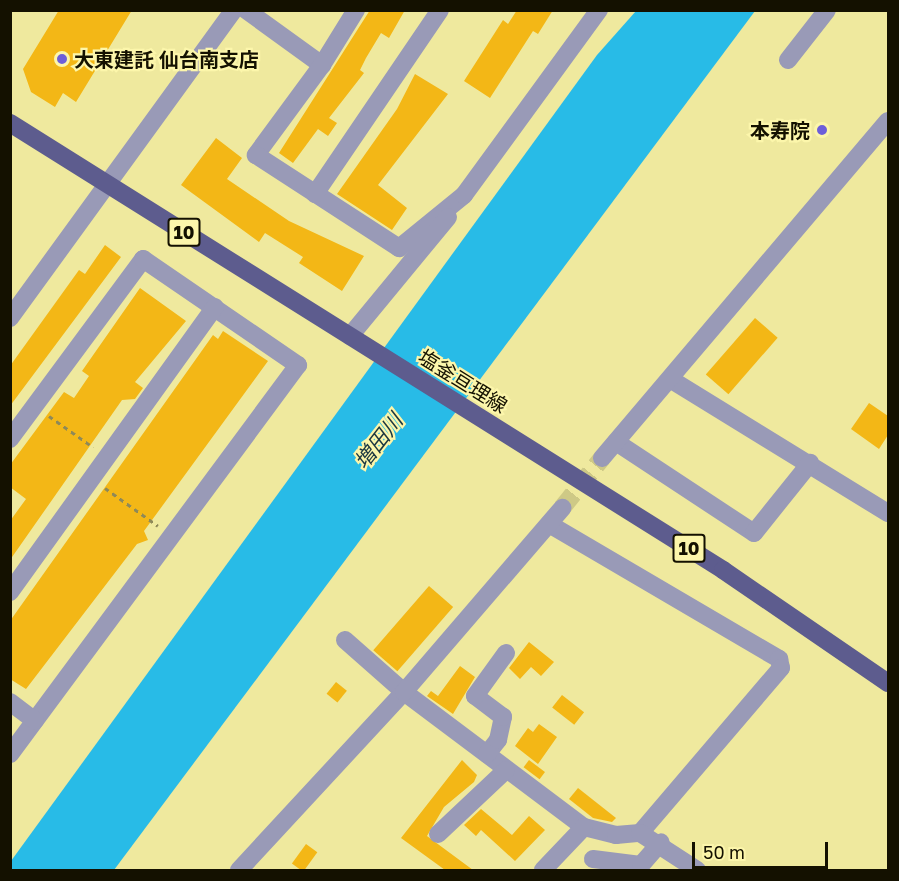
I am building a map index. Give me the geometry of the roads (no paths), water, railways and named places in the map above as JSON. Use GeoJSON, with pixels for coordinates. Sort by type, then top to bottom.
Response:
{"type":"FeatureCollection","features":[{"type":"Feature","properties":{"kind":"main road","name":"塩釜亘理線"},"geometry":{"type":"LineString","coordinates":[[10,123],[830,639],[888,682]]}},
{"type":"Feature","properties":{"kind":"street"},"geometry":{"type":"LineString","coordinates":[[10,318],[234,10]]}},
{"type":"Feature","properties":{"kind":"street"},"geometry":{"type":"LineString","coordinates":[[246,10],[322,65]]}},
{"type":"Feature","properties":{"kind":"street"},"geometry":{"type":"LineString","coordinates":[[356,10],[322,65],[256,155],[399,248],[464,195]]}},
{"type":"Feature","properties":{"kind":"street"},"geometry":{"type":"LineString","coordinates":[[315,194],[440,10]]}},
{"type":"Feature","properties":{"kind":"street"},"geometry":{"type":"LineString","coordinates":[[353,339],[464,195],[599,10]]}},
{"type":"Feature","properties":{"kind":"street"},"geometry":{"type":"LineString","coordinates":[[788,60],[827,10]]}},
{"type":"Feature","properties":{"kind":"street"},"geometry":{"type":"LineString","coordinates":[[602,458],[888,121]]}},
{"type":"Feature","properties":{"kind":"street"},"geometry":{"type":"LineString","coordinates":[[10,439],[143,259],[298,365],[10,754]]}},
{"type":"Feature","properties":{"kind":"street"},"geometry":{"type":"LineString","coordinates":[[10,592],[109,458],[215,307]]}},
{"type":"Feature","properties":{"kind":"street"},"geometry":{"type":"LineString","coordinates":[[670,380],[810,463],[888,513]]}},
{"type":"Feature","properties":{"kind":"street"},"geometry":{"type":"LineString","coordinates":[[616,442],[754,533],[810,463]]}},
{"type":"Feature","properties":{"kind":"street"},"geometry":{"type":"LineString","coordinates":[[239,870],[404,692],[562,508]]}},
{"type":"Feature","properties":{"kind":"street"},"geometry":{"type":"LineString","coordinates":[[549,524],[779,659],[781,668],[640,832]]}},
{"type":"Feature","properties":{"kind":"street"},"geometry":{"type":"LineString","coordinates":[[345,640],[404,692],[584,826],[616,836],[640,832],[661,842],[697,870]]}},
{"type":"Feature","properties":{"kind":"street"},"geometry":{"type":"LineString","coordinates":[[487,754],[498,740],[503,717],[475,696],[506,653]]}},
{"type":"Feature","properties":{"kind":"street"},"geometry":{"type":"LineString","coordinates":[[10,702],[35,721]]}},
{"type":"Feature","properties":{"kind":"street"},"geometry":{"type":"LineString","coordinates":[[438,834],[506,770]]}},
{"type":"Feature","properties":{"kind":"street"},"geometry":{"type":"LineString","coordinates":[[543,870],[584,826]]}},
{"type":"Feature","properties":{"kind":"street"},"geometry":{"type":"LineString","coordinates":[[593,859],[641,865],[661,842]]}},
{"type":"Feature","properties":{"kind":"water","name":"増田川"},"geometry":{"type":"Polygon","coordinates":[[[636,11],[755,11],[114,870],[11,870],[11,861],[597,55],[636,11]]]}},
{"type":"Feature","properties":{"kind":"tunnel"},"geometry":{"type":"LineString","coordinates":[[562,508],[602,458]]}},
{"type":"Feature","properties":{"kind":"place","name":"大東建託 仙台南支店"},"geometry":{"type":"Point","coordinates":[62,59]}},
{"type":"Feature","properties":{"kind":"place","name":"本寿院"},"geometry":{"type":"Point","coordinates":[822,130]}}]}
